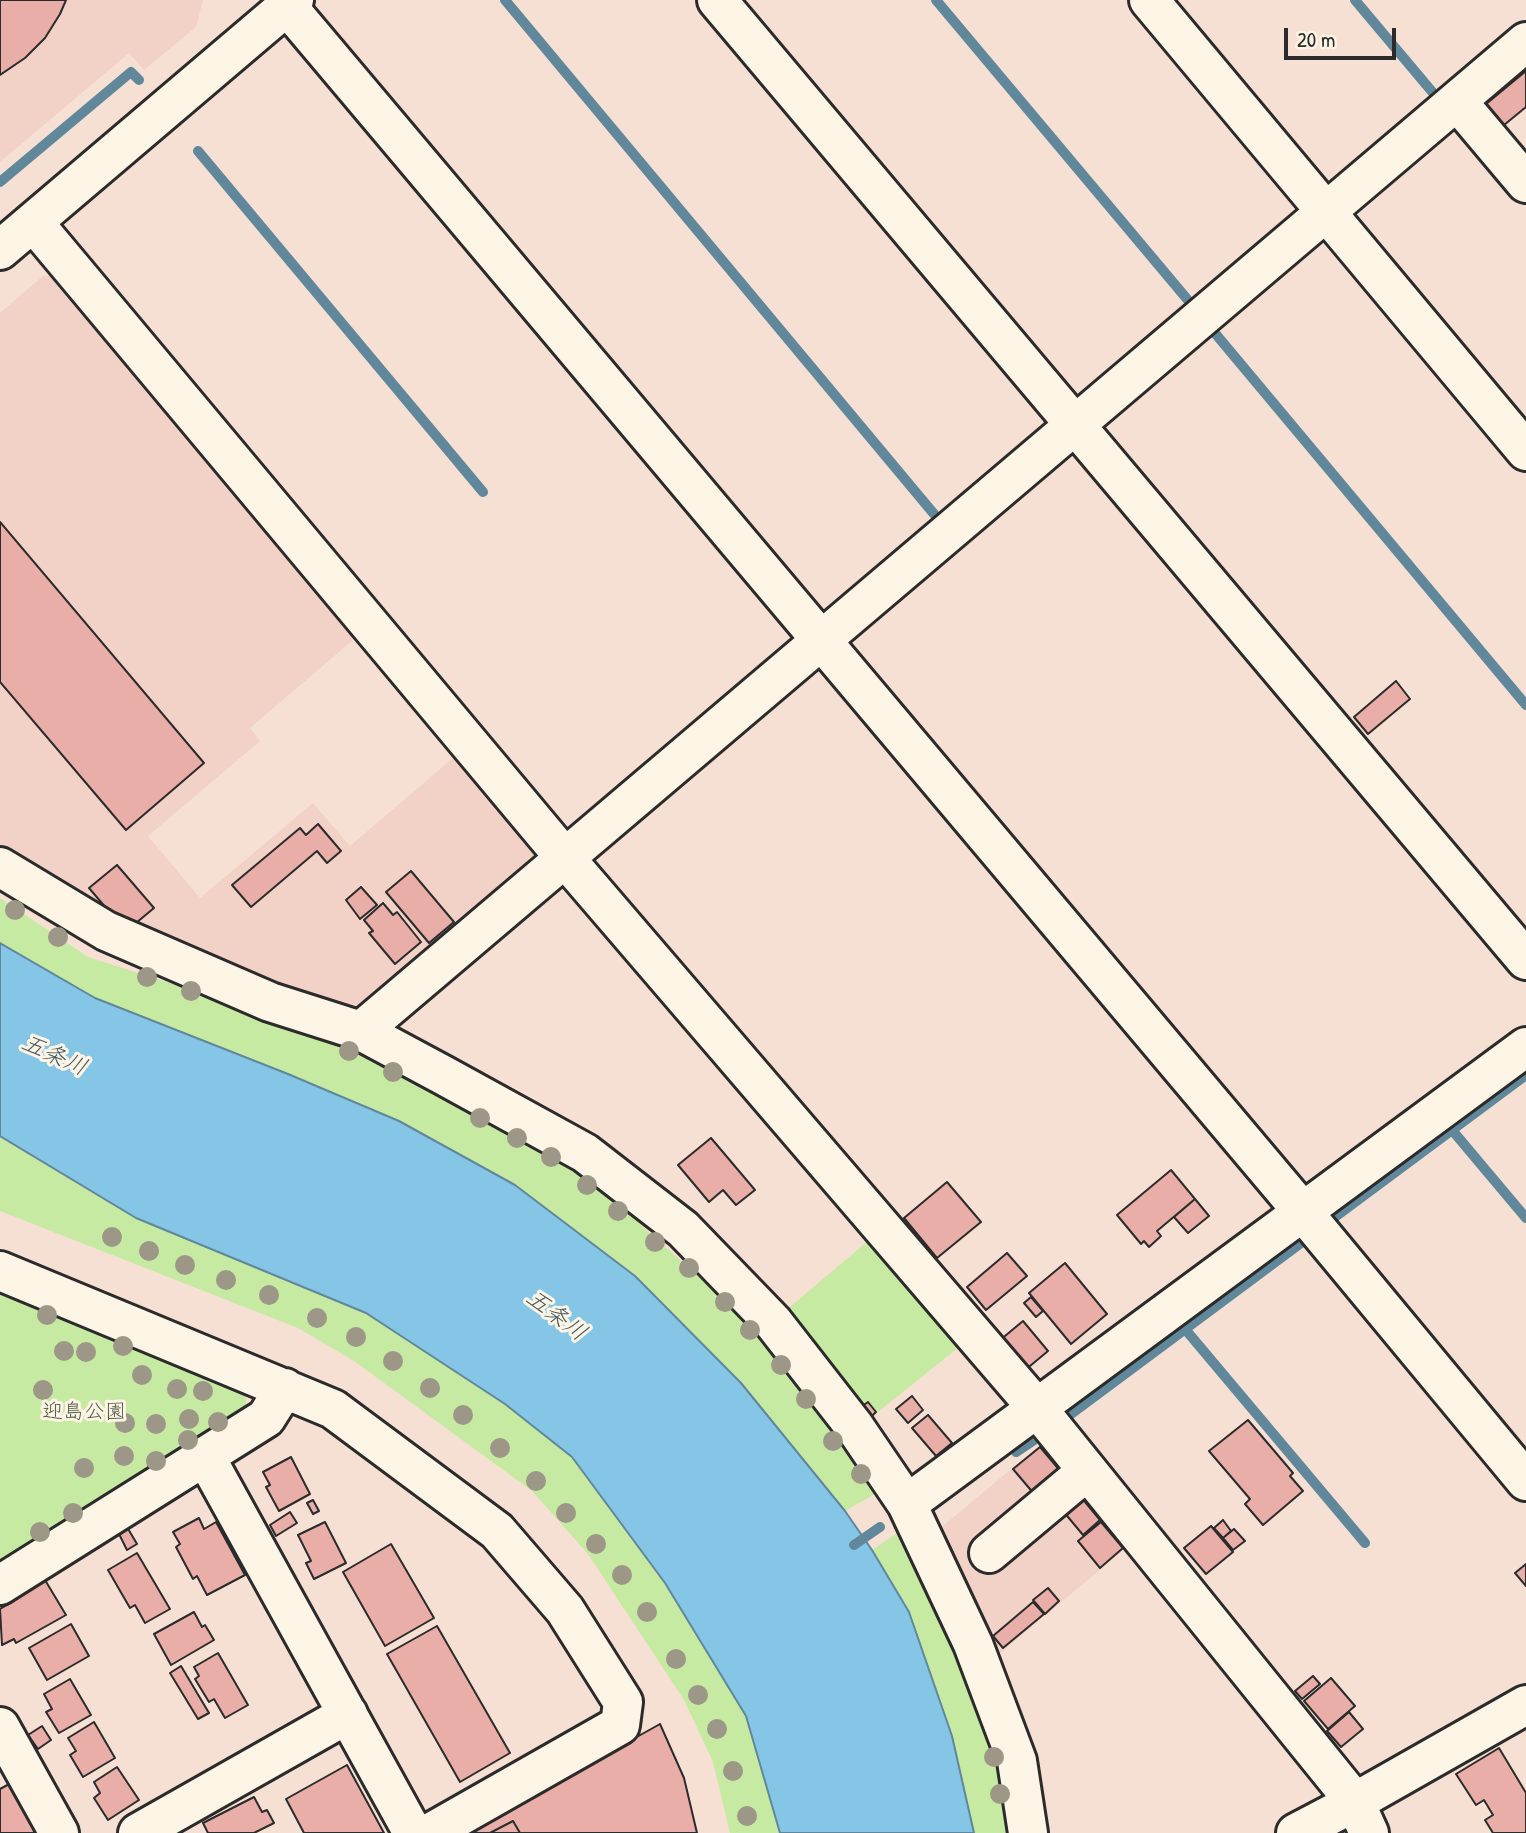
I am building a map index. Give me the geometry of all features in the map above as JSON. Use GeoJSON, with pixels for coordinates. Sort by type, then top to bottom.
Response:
{"type":"FeatureCollection","features":[{"type":"Feature","properties":{"kind":"street"},"geometry":{"type":"LineString","coordinates":[[717,0],[1526,960]]}},
{"type":"Feature","properties":{"kind":"street"},"geometry":{"type":"LineString","coordinates":[[1149,0],[1526,451]]}},
{"type":"Feature","properties":{"kind":"street"},"geometry":{"type":"LineString","coordinates":[[0,250],[291,3],[821,641],[1303,1212],[1526,1481]]}},
{"type":"Feature","properties":{"kind":"street"},"geometry":{"type":"LineString","coordinates":[[361,1031],[1526,42]]}},
{"type":"Feature","properties":{"kind":"street"},"geometry":{"type":"LineString","coordinates":[[1457,100],[1526,183]]}},
{"type":"Feature","properties":{"kind":"street"},"geometry":{"type":"LineString","coordinates":[[33,222],[565,858],[1037,1408],[1362,1817]]}},
{"type":"Feature","properties":{"kind":"street"},"geometry":{"type":"LineString","coordinates":[[0,867],[106,931],[270,1002],[361,1031],[585,1153],[683,1229],[773,1322],[854,1426],[907,1504],[973,1644],[1017,1761],[1028,1833]]}},
{"type":"Feature","properties":{"kind":"street"},"geometry":{"type":"LineString","coordinates":[[907,1504],[1526,1047]]}},
{"type":"Feature","properties":{"kind":"street"},"geometry":{"type":"LineString","coordinates":[[0,1271],[333,1409],[497,1531],[565,1610],[623,1702],[621,1725],[430,1833]]}},
{"type":"Feature","properties":{"kind":"street"},"geometry":{"type":"LineString","coordinates":[[0,1585],[266,1418],[285,1388]]}},
{"type":"Feature","properties":{"kind":"street"},"geometry":{"type":"LineString","coordinates":[[205,1456],[413,1833]]}},
{"type":"Feature","properties":{"kind":"street"},"geometry":{"type":"LineString","coordinates":[[989,1553],[1087,1471]]}},
{"type":"Feature","properties":{"kind":"street"},"geometry":{"type":"LineString","coordinates":[[1296,1833],[1362,1817],[1526,1705]]}},
{"type":"Feature","properties":{"kind":"street"},"geometry":{"type":"LineString","coordinates":[[144,1832],[348,1714]]}},
{"type":"Feature","properties":{"kind":"street"},"geometry":{"type":"LineString","coordinates":[[0,1727],[59,1833]]}},
{"type":"Feature","properties":{"kind":"shaded area"},"geometry":{"type":"Polygon","coordinates":[[[0,0],[203,0],[196,27],[144,70],[129,53],[0,162],[0,0]]]}},
{"type":"Feature","properties":{"kind":"shaded area"},"geometry":{"type":"Polygon","coordinates":[[[43,276],[54,276],[360,634],[250,728],[260,741],[148,836],[200,898],[313,803],[350,846],[460,752],[537,841],[535,861],[364,1007],[353,1010],[176,950],[0,854],[0,313],[43,276]]]}},
{"type":"Feature","properties":{"kind":"shaded area"},"geometry":{"type":"Polygon","coordinates":[[[1040,1445],[1126,1548],[998,1655],[973,1594],[937,1531],[1040,1445]]]}},
{"type":"Feature","properties":{"kind":"green space"},"geometry":{"type":"Polygon","coordinates":[[[0,898],[88,957],[312,1028],[423,1081],[572,1163],[729,1304],[838,1433],[880,1491],[845,1511],[741,1383],[636,1276],[288,1074],[95,998],[0,943],[0,898]]]}},
{"type":"Feature","properties":{"kind":"green space"},"geometry":{"type":"Polygon","coordinates":[[[0,1137],[136,1218],[366,1313],[505,1404],[572,1457],[665,1583],[746,1716],[780,1833],[730,1833],[713,1762],[684,1700],[588,1554],[532,1491],[354,1361],[298,1328],[0,1211],[0,1137]]]}},
{"type":"Feature","properties":{"kind":"green space"},"geometry":{"type":"Polygon","coordinates":[[[869,1240],[959,1347],[868,1420],[784,1312],[869,1240]]]}},
{"type":"Feature","properties":{"kind":"green space","name":"迎島公園"},"geometry":{"type":"Polygon","coordinates":[[[0,1286],[244,1383],[247,1412],[0,1564],[0,1286]]]}},
{"type":"Feature","properties":{"kind":"green space"},"geometry":{"type":"Polygon","coordinates":[[[900,1531],[927,1576],[1005,1764],[1019,1833],[974,1833],[952,1736],[872,1550],[900,1531]]]}},
{"type":"Feature","properties":{"kind":"water","name":"五条川"},"geometry":{"type":"Polygon","coordinates":[[[0,943],[95,998],[399,1121],[515,1185],[635,1276],[741,1383],[845,1511],[872,1550],[909,1612],[952,1736],[974,1833],[780,1833],[746,1716],[665,1583],[572,1457],[505,1404],[366,1313],[136,1218],[0,1136],[0,943]]]}},
{"type":"Feature","properties":{"kind":"building"},"geometry":{"type":"Polygon","coordinates":[[[0,0],[66,0],[45,38],[25,58],[0,75],[0,0]]]}},
{"type":"Feature","properties":{"kind":"building"},"geometry":{"type":"Polygon","coordinates":[[[1526,71],[1526,107],[1498,130],[1480,109],[1526,71]]]}},
{"type":"Feature","properties":{"kind":"building"},"geometry":{"type":"Polygon","coordinates":[[[0,522],[204,763],[126,830],[0,682],[0,522]]]}},
{"type":"Feature","properties":{"kind":"building"},"geometry":{"type":"Polygon","coordinates":[[[1396,681],[1410,699],[1368,734],[1354,717],[1396,681]]]}},
{"type":"Feature","properties":{"kind":"building"},"geometry":{"type":"Polygon","coordinates":[[[318,824],[341,851],[327,863],[317,851],[251,907],[232,885],[300,828],[306,835],[318,824]]]}},
{"type":"Feature","properties":{"kind":"building"},"geometry":{"type":"Polygon","coordinates":[[[117,865],[154,908],[136,923],[112,915],[89,888],[117,865]]]}},
{"type":"Feature","properties":{"kind":"building"},"geometry":{"type":"Polygon","coordinates":[[[411,871],[454,922],[429,943],[386,892],[411,871]]]}},
{"type":"Feature","properties":{"kind":"building"},"geometry":{"type":"Polygon","coordinates":[[[361,887],[377,905],[360,919],[346,900],[361,887]]]}},
{"type":"Feature","properties":{"kind":"building"},"geometry":{"type":"Polygon","coordinates":[[[383,903],[393,915],[397,912],[421,942],[395,964],[369,933],[373,931],[364,920],[383,903]]]}},
{"type":"Feature","properties":{"kind":"building"},"geometry":{"type":"Polygon","coordinates":[[[711,1138],[755,1190],[736,1205],[723,1190],[709,1202],[678,1165],[711,1138]]]}},
{"type":"Feature","properties":{"kind":"building"},"geometry":{"type":"Polygon","coordinates":[[[1171,1170],[1195,1199],[1157,1231],[1161,1236],[1149,1247],[1144,1241],[1141,1244],[1117,1215],[1171,1170]]]}},
{"type":"Feature","properties":{"kind":"building"},"geometry":{"type":"Polygon","coordinates":[[[947,1182],[981,1222],[937,1258],[904,1218],[947,1182]]]}},
{"type":"Feature","properties":{"kind":"building"},"geometry":{"type":"Polygon","coordinates":[[[1195,1199],[1209,1216],[1188,1233],[1174,1217],[1195,1199]]]}},
{"type":"Feature","properties":{"kind":"building"},"geometry":{"type":"Polygon","coordinates":[[[1007,1253],[1027,1276],[986,1310],[967,1287],[1007,1253]]]}},
{"type":"Feature","properties":{"kind":"building"},"geometry":{"type":"Polygon","coordinates":[[[1065,1263],[1107,1314],[1071,1344],[1029,1293],[1065,1263]]]}},
{"type":"Feature","properties":{"kind":"building"},"geometry":{"type":"Polygon","coordinates":[[[1031,1297],[1043,1311],[1036,1317],[1024,1303],[1031,1297]]]}},
{"type":"Feature","properties":{"kind":"building"},"geometry":{"type":"Polygon","coordinates":[[[1023,1321],[1048,1351],[1024,1371],[999,1341],[1023,1321]]]}},
{"type":"Feature","properties":{"kind":"building"},"geometry":{"type":"Polygon","coordinates":[[[912,1396],[923,1410],[908,1423],[896,1409],[912,1396]]]}},
{"type":"Feature","properties":{"kind":"building"},"geometry":{"type":"Polygon","coordinates":[[[868,1402],[876,1412],[870,1418],[861,1407],[868,1402]]]}},
{"type":"Feature","properties":{"kind":"building"},"geometry":{"type":"Polygon","coordinates":[[[928,1415],[952,1443],[936,1456],[912,1428],[928,1415]]]}},
{"type":"Feature","properties":{"kind":"building"},"geometry":{"type":"Polygon","coordinates":[[[1248,1420],[1293,1473],[1290,1476],[1303,1491],[1263,1525],[1245,1504],[1250,1499],[1209,1451],[1248,1420]]]}},
{"type":"Feature","properties":{"kind":"building"},"geometry":{"type":"Polygon","coordinates":[[[1040,1447],[1062,1473],[1035,1495],[1013,1469],[1040,1447]]]}},
{"type":"Feature","properties":{"kind":"building"},"geometry":{"type":"Polygon","coordinates":[[[291,1457],[310,1494],[279,1511],[266,1487],[270,1485],[263,1472],[291,1457]]]}},
{"type":"Feature","properties":{"kind":"building"},"geometry":{"type":"Polygon","coordinates":[[[1081,1497],[1100,1520],[1083,1535],[1063,1511],[1081,1497]]]}},
{"type":"Feature","properties":{"kind":"building"},"geometry":{"type":"Polygon","coordinates":[[[313,1500],[319,1511],[313,1514],[307,1503],[313,1500]]]}},
{"type":"Feature","properties":{"kind":"building"},"geometry":{"type":"Polygon","coordinates":[[[290,1512],[297,1523],[276,1536],[270,1525],[290,1512]]]}},
{"type":"Feature","properties":{"kind":"building"},"geometry":{"type":"Polygon","coordinates":[[[199,1518],[204,1529],[216,1522],[245,1575],[207,1595],[197,1576],[193,1579],[176,1547],[180,1544],[173,1532],[199,1518]]]}},
{"type":"Feature","properties":{"kind":"building"},"geometry":{"type":"Polygon","coordinates":[[[1223,1520],[1231,1531],[1223,1538],[1214,1528],[1223,1520]]]}},
{"type":"Feature","properties":{"kind":"building"},"geometry":{"type":"Polygon","coordinates":[[[325,1522],[346,1563],[314,1579],[306,1563],[311,1561],[298,1535],[325,1522]]]}},
{"type":"Feature","properties":{"kind":"building"},"geometry":{"type":"Polygon","coordinates":[[[1101,1522],[1123,1548],[1100,1568],[1078,1541],[1101,1522]]]}},
{"type":"Feature","properties":{"kind":"building"},"geometry":{"type":"Polygon","coordinates":[[[1211,1526],[1233,1552],[1206,1574],[1184,1548],[1211,1526]]]}},
{"type":"Feature","properties":{"kind":"building"},"geometry":{"type":"Polygon","coordinates":[[[127,1527],[137,1544],[127,1550],[118,1532],[127,1527]]]}},
{"type":"Feature","properties":{"kind":"building"},"geometry":{"type":"Polygon","coordinates":[[[1234,1529],[1245,1541],[1233,1550],[1223,1538],[1234,1529]]]}},
{"type":"Feature","properties":{"kind":"building"},"geometry":{"type":"Polygon","coordinates":[[[391,1544],[434,1618],[385,1646],[343,1572],[391,1544]]]}},
{"type":"Feature","properties":{"kind":"building"},"geometry":{"type":"Polygon","coordinates":[[[137,1553],[170,1609],[145,1623],[135,1605],[130,1608],[108,1570],[137,1553]]]}},
{"type":"Feature","properties":{"kind":"building"},"geometry":{"type":"Polygon","coordinates":[[[1526,1564],[1526,1586],[1515,1573],[1526,1564]]]}},
{"type":"Feature","properties":{"kind":"building"},"geometry":{"type":"Polygon","coordinates":[[[45,1580],[66,1615],[16,1643],[14,1639],[2,1645],[0,1609],[14,1601],[12,1598],[45,1580]]]}},
{"type":"Feature","properties":{"kind":"building"},"geometry":{"type":"Polygon","coordinates":[[[1048,1588],[1059,1601],[1045,1614],[1033,1600],[1048,1588]]]}},
{"type":"Feature","properties":{"kind":"building"},"geometry":{"type":"Polygon","coordinates":[[[1033,1602],[1044,1614],[1003,1648],[993,1636],[1033,1602]]]}},
{"type":"Feature","properties":{"kind":"building"},"geometry":{"type":"Polygon","coordinates":[[[194,1612],[202,1627],[205,1625],[214,1640],[171,1665],[154,1634],[194,1612]]]}},
{"type":"Feature","properties":{"kind":"building"},"geometry":{"type":"Polygon","coordinates":[[[71,1624],[89,1656],[47,1680],[29,1648],[71,1624]]]}},
{"type":"Feature","properties":{"kind":"building"},"geometry":{"type":"Polygon","coordinates":[[[437,1626],[510,1753],[460,1782],[387,1654],[437,1626]]]}},
{"type":"Feature","properties":{"kind":"building"},"geometry":{"type":"Polygon","coordinates":[[[218,1653],[248,1705],[225,1718],[214,1699],[209,1702],[195,1679],[199,1676],[194,1667],[218,1653]]]}},
{"type":"Feature","properties":{"kind":"building"},"geometry":{"type":"Polygon","coordinates":[[[181,1666],[209,1713],[198,1719],[170,1673],[181,1666]]]}},
{"type":"Feature","properties":{"kind":"building"},"geometry":{"type":"Polygon","coordinates":[[[1313,1676],[1320,1684],[1302,1699],[1295,1691],[1313,1676]]]}},
{"type":"Feature","properties":{"kind":"building"},"geometry":{"type":"Polygon","coordinates":[[[1331,1678],[1355,1706],[1328,1729],[1304,1701],[1331,1678]]]}},
{"type":"Feature","properties":{"kind":"building"},"geometry":{"type":"Polygon","coordinates":[[[70,1679],[91,1715],[59,1733],[46,1712],[52,1709],[44,1694],[70,1679]]]}},
{"type":"Feature","properties":{"kind":"building"},"geometry":{"type":"Polygon","coordinates":[[[1349,1712],[1363,1729],[1341,1747],[1327,1731],[1349,1712]]]}},
{"type":"Feature","properties":{"kind":"building"},"geometry":{"type":"Polygon","coordinates":[[[94,1722],[115,1758],[83,1777],[70,1755],[76,1751],[68,1738],[94,1722]]]}},
{"type":"Feature","properties":{"kind":"building"},"geometry":{"type":"Polygon","coordinates":[[[660,1724],[684,1778],[697,1833],[520,1833],[513,1821],[490,1833],[465,1833],[660,1724]]]}},
{"type":"Feature","properties":{"kind":"building"},"geometry":{"type":"Polygon","coordinates":[[[42,1726],[51,1740],[38,1749],[28,1735],[42,1726]]]}},
{"type":"Feature","properties":{"kind":"building"},"geometry":{"type":"Polygon","coordinates":[[[1499,1748],[1526,1793],[1526,1833],[1493,1833],[1485,1820],[1493,1815],[1484,1800],[1476,1805],[1456,1774],[1499,1748]]]}},
{"type":"Feature","properties":{"kind":"building"},"geometry":{"type":"Polygon","coordinates":[[[347,1765],[384,1833],[304,1833],[286,1799],[347,1765]]]}},
{"type":"Feature","properties":{"kind":"building"},"geometry":{"type":"Polygon","coordinates":[[[117,1767],[139,1800],[108,1820],[94,1798],[100,1793],[94,1782],[117,1767]]]}},
{"type":"Feature","properties":{"kind":"building"},"geometry":{"type":"Polygon","coordinates":[[[13,1782],[39,1830],[33,1833],[0,1833],[0,1789],[13,1782]]]}},
{"type":"Feature","properties":{"kind":"building"},"geometry":{"type":"Polygon","coordinates":[[[254,1797],[262,1812],[267,1810],[274,1823],[254,1833],[208,1833],[203,1823],[254,1797]]]}},
{"type":"Feature","properties":{"kind":"building"},"geometry":{"type":"Polygon","coordinates":[[[513,1821],[520,1833],[490,1833],[513,1821]]]}},
{"type":"Feature","properties":{"kind":"waterway"},"geometry":{"type":"LineString","coordinates":[[505,0],[934,514]]}},
{"type":"Feature","properties":{"kind":"waterway"},"geometry":{"type":"LineString","coordinates":[[936,0],[1187,299]]}},
{"type":"Feature","properties":{"kind":"waterway"},"geometry":{"type":"LineString","coordinates":[[1355,0],[1434,94]]}},
{"type":"Feature","properties":{"kind":"waterway"},"geometry":{"type":"LineString","coordinates":[[0,182],[131,72],[139,80]]}},
{"type":"Feature","properties":{"kind":"waterway"},"geometry":{"type":"LineString","coordinates":[[198,151],[483,492]]}},
{"type":"Feature","properties":{"kind":"waterway"},"geometry":{"type":"LineString","coordinates":[[1214,332],[1526,705]]}},
{"type":"Feature","properties":{"kind":"waterway"},"geometry":{"type":"LineString","coordinates":[[1335,1217],[1526,1075]]}},
{"type":"Feature","properties":{"kind":"waterway"},"geometry":{"type":"LineString","coordinates":[[1452,1130],[1526,1218]]}},
{"type":"Feature","properties":{"kind":"waterway"},"geometry":{"type":"LineString","coordinates":[[1067,1417],[1305,1240]]}},
{"type":"Feature","properties":{"kind":"waterway"},"geometry":{"type":"LineString","coordinates":[[1185,1329],[1365,1543]]}},
{"type":"Feature","properties":{"kind":"waterway"},"geometry":{"type":"LineString","coordinates":[[1016,1452],[1034,1440]]}},
{"type":"Feature","properties":{"kind":"waterway"},"geometry":{"type":"LineString","coordinates":[[854,1545],[880,1527]]}}]}
